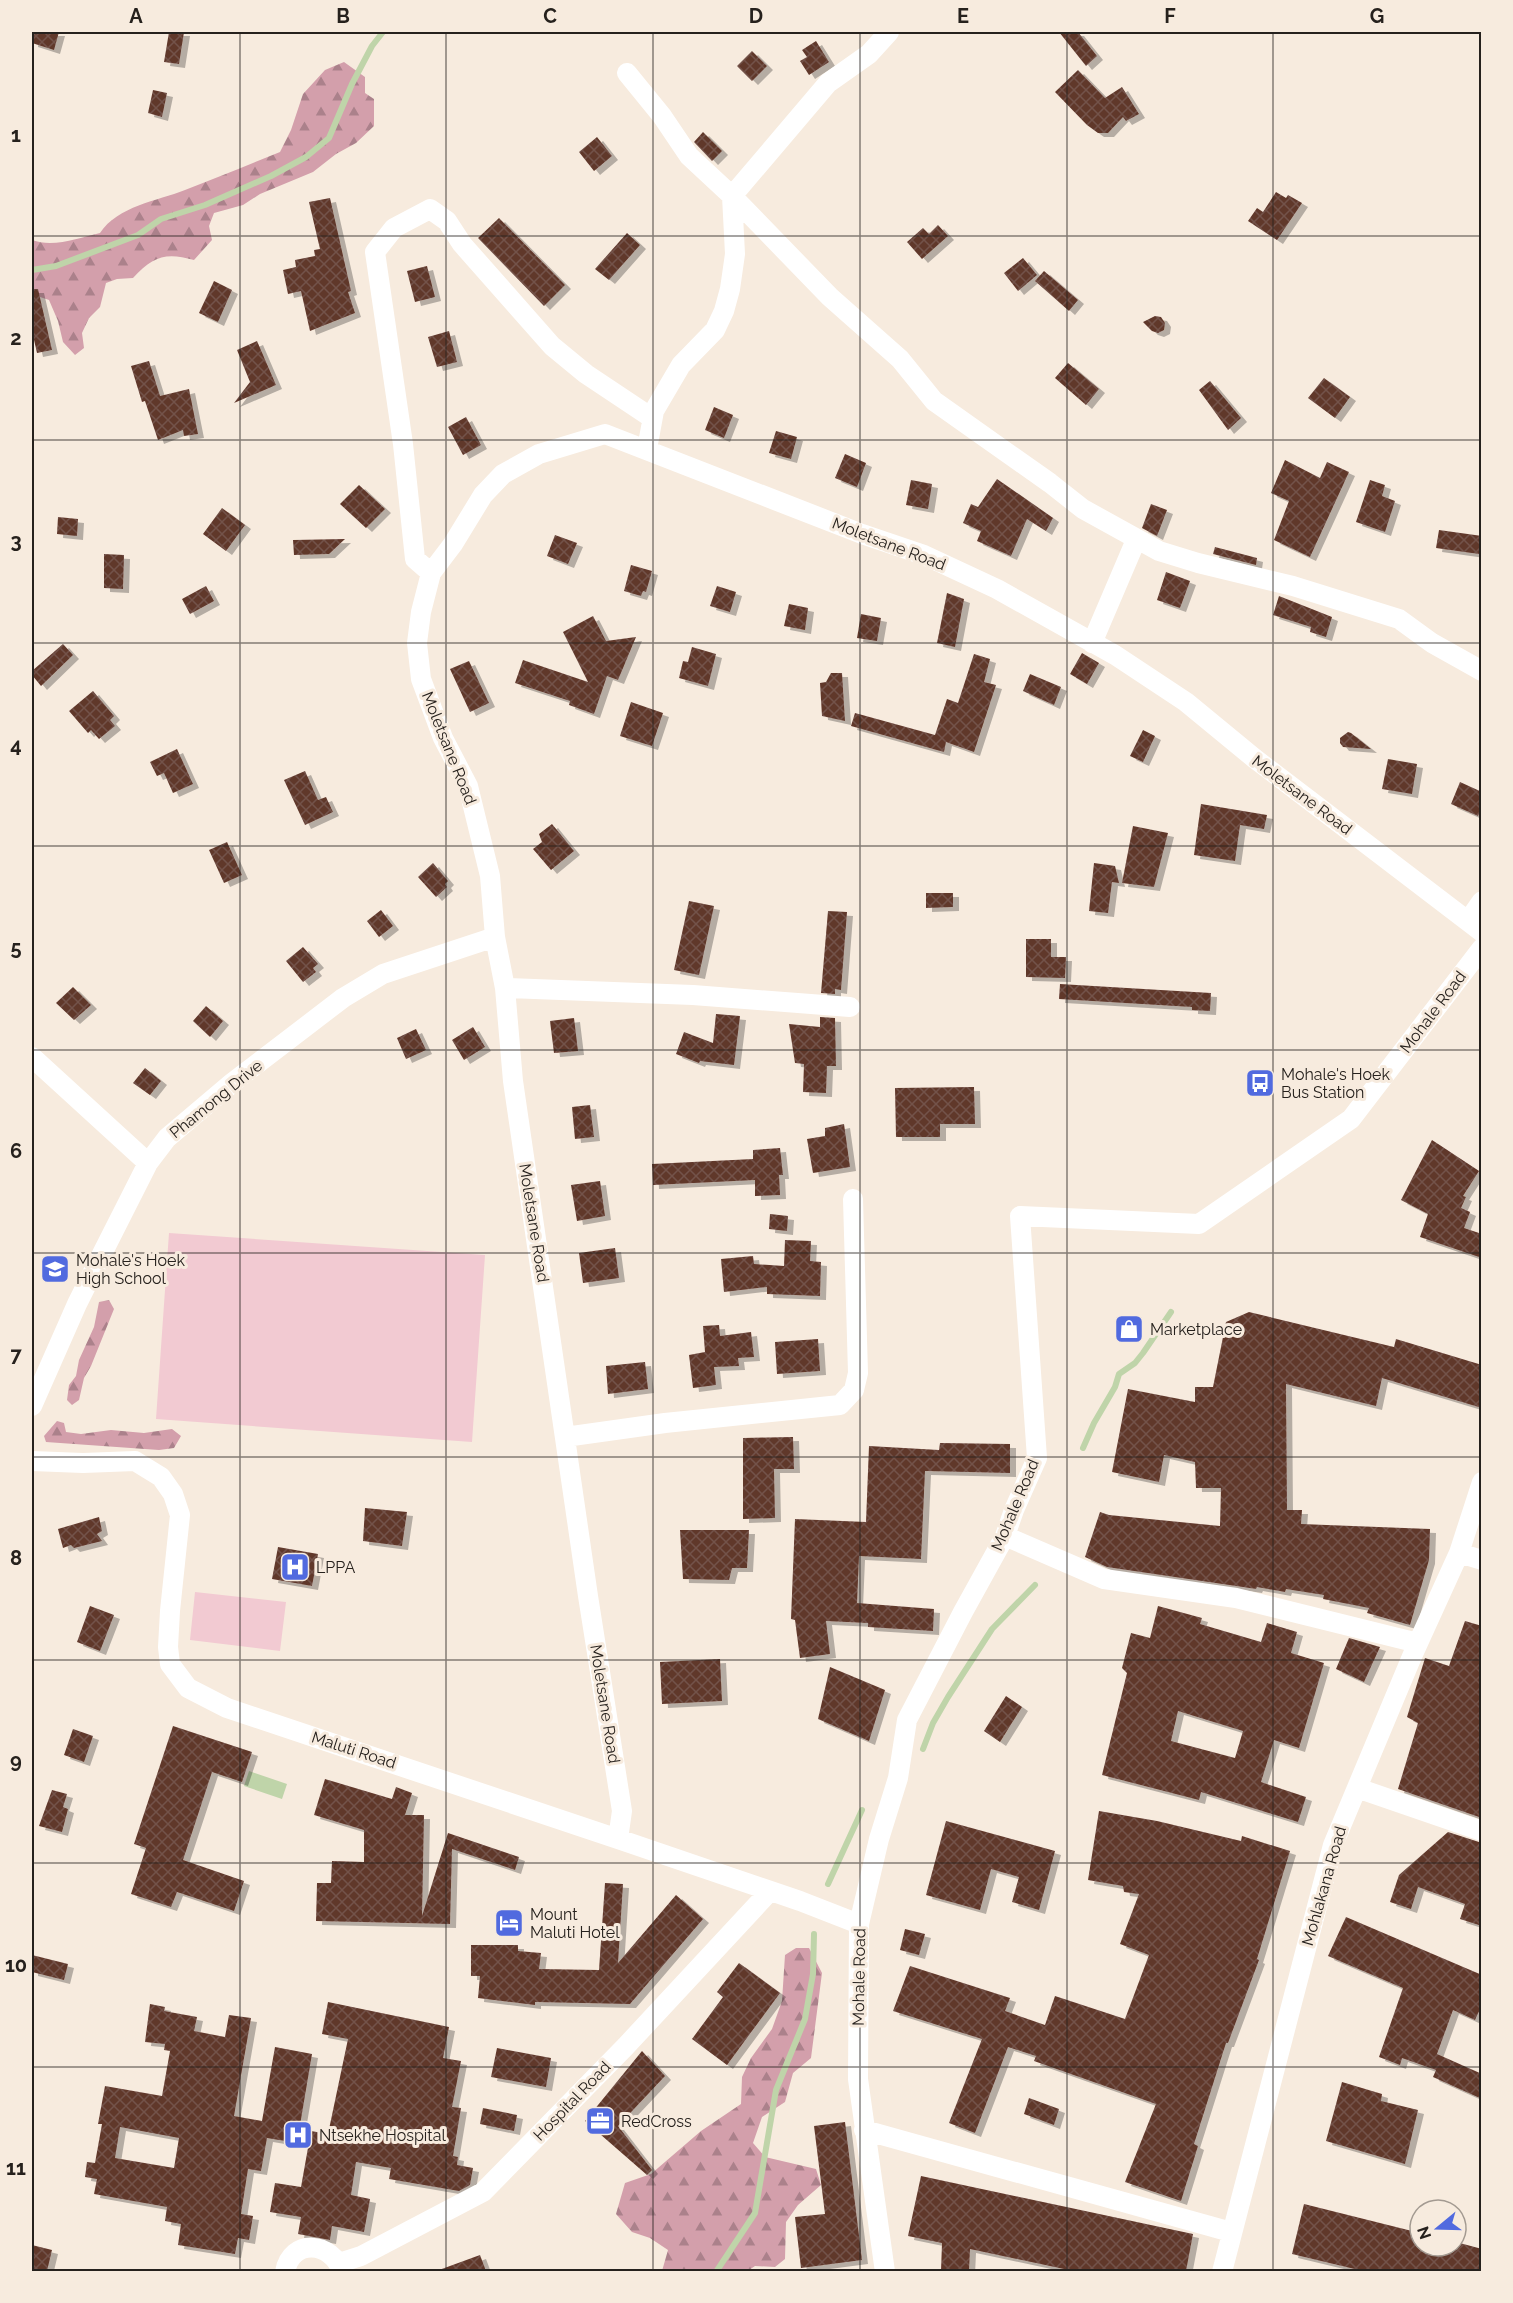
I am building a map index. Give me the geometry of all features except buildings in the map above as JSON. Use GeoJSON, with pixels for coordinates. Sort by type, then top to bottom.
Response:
{"type":"FeatureCollection","features":[{"type":"Feature","properties":{"kind":"street"},"geometry":{"type":"LineString","coordinates":[[647,449],[652,418],[681,366],[715,330],[724,311],[735,254],[732,196],[828,83],[869,54],[889,32]]}},
{"type":"Feature","properties":{"kind":"street"},"geometry":{"type":"LineString","coordinates":[[627,73],[662,116],[689,156],[732,196],[830,297],[900,359],[934,401],[1083,509],[1159,551],[1198,564],[1293,586],[1399,619],[1432,643],[1482,671]]}},
{"type":"Feature","properties":{"kind":"street"},"geometry":{"type":"LineString","coordinates":[[431,573],[415,559],[403,444],[375,252],[394,228],[430,209],[447,221],[462,244],[552,346],[586,374],[652,418]]}},
{"type":"Feature","properties":{"kind":"street","name":"Moletsane Road"},"geometry":{"type":"LineString","coordinates":[[618,1839],[622,1811],[513,1081],[505,988],[495,937],[490,876],[468,786],[442,738],[421,678],[417,643],[421,612],[431,573],[453,544],[483,495],[503,474],[539,454],[605,434],[851,530],[924,555],[997,589],[1092,643],[1186,702],[1254,758],[1475,927]]}},
{"type":"Feature","properties":{"kind":"street"},"geometry":{"type":"LineString","coordinates":[[1092,643],[1136,540]]}},
{"type":"Feature","properties":{"kind":"street"},"geometry":{"type":"LineString","coordinates":[[1475,927],[1482,901]]}},
{"type":"Feature","properties":{"kind":"street","name":"Phamong Drive"},"geometry":{"type":"LineString","coordinates":[[32,1406],[76,1304],[148,1163],[167,1138],[232,1083],[343,998],[382,974],[495,937]]}},
{"type":"Feature","properties":{"kind":"street","name":"Mohale Road"},"geometry":{"type":"LineString","coordinates":[[885,2271],[858,2079],[859,1924],[879,1839],[898,1778],[907,1720],[1005,1536],[1037,1458],[1020,1216],[1199,1224],[1352,1119],[1482,948]]}},
{"type":"Feature","properties":{"kind":"street"},"geometry":{"type":"LineString","coordinates":[[505,988],[693,995],[850,1006]]}},
{"type":"Feature","properties":{"kind":"street"},"geometry":{"type":"LineString","coordinates":[[32,1057],[148,1163]]}},
{"type":"Feature","properties":{"kind":"street"},"geometry":{"type":"LineString","coordinates":[[565,1437],[665,1423],[840,1405],[854,1390],[858,1373],[853,1199]]}},
{"type":"Feature","properties":{"kind":"street","name":"Maluti Road"},"geometry":{"type":"LineString","coordinates":[[32,1461],[83,1463],[135,1461],[161,1477],[173,1494],[180,1515],[170,1611],[170,1664],[188,1688],[227,1708],[618,1839],[859,1924]]}},
{"type":"Feature","properties":{"kind":"street","name":"Mohlakana Road"},"geometry":{"type":"LineString","coordinates":[[1222,2271],[1333,1845],[1418,1643],[1459,1553],[1482,1482]]}},
{"type":"Feature","properties":{"kind":"street"},"geometry":{"type":"LineString","coordinates":[[1005,1536],[1104,1579],[1236,1598],[1418,1643]]}},
{"type":"Feature","properties":{"kind":"street"},"geometry":{"type":"LineString","coordinates":[[1459,1553],[1482,1560]]}},
{"type":"Feature","properties":{"kind":"street"},"geometry":{"type":"LineString","coordinates":[[1357,1788],[1482,1831]]}},
{"type":"Feature","properties":{"kind":"street","name":"Hospital Road"},"geometry":{"type":"LineString","coordinates":[[340,2267],[483,2192],[626,2046],[770,1892]]}},
{"type":"Feature","properties":{"kind":"street"},"geometry":{"type":"LineString","coordinates":[[864,2130],[1232,2232]]}},
{"type":"Feature","properties":{"kind":"street"},"geometry":{"type":"LineString","coordinates":[[285,2271],[290,2258],[310,2247],[321,2248],[331,2254],[340,2267]]}},
{"type":"Feature","properties":{"kind":"green space"},"geometry":{"type":"Polygon","coordinates":[[[344,62],[365,77],[365,93],[374,99],[374,126],[356,143],[336,154],[313,172],[260,194],[243,205],[214,213],[209,226],[212,240],[194,260],[175,256],[160,258],[147,265],[133,278],[117,279],[106,283],[100,307],[89,318],[82,333],[84,348],[75,355],[63,342],[58,321],[49,300],[32,296],[32,240],[57,243],[100,233],[117,216],[127,210],[280,152],[291,130],[303,94],[325,70],[344,62]]]}},
{"type":"Feature","properties":{"kind":"green space"},"geometry":{"type":"Polygon","coordinates":[[[109,1300],[114,1309],[84,1378],[79,1400],[72,1405],[67,1400],[69,1385],[76,1376],[79,1360],[94,1327],[99,1302],[109,1300]]]}},
{"type":"Feature","properties":{"kind":"green space"},"geometry":{"type":"Polygon","coordinates":[[[57,1421],[64,1423],[66,1432],[81,1434],[111,1430],[144,1433],[172,1429],[181,1436],[174,1448],[159,1450],[46,1442],[44,1436],[57,1421]]]}},
{"type":"Feature","properties":{"kind":"green space"},"geometry":{"type":"Polygon","coordinates":[[[796,1948],[809,1948],[822,1973],[811,2058],[793,2073],[785,2102],[762,2117],[753,2143],[765,2157],[816,2169],[821,2185],[798,2205],[786,2222],[785,2259],[775,2267],[755,2266],[746,2272],[662,2271],[668,2250],[650,2238],[632,2232],[616,2214],[625,2183],[651,2174],[701,2131],[741,2104],[742,2077],[751,2058],[772,2029],[782,2001],[785,1955],[796,1948]]]}},
{"type":"Feature","properties":{"kind":"shaded area"},"geometry":{"type":"Polygon","coordinates":[[[169,1233],[485,1255],[472,1442],[156,1419],[169,1233]]]}},
{"type":"Feature","properties":{"kind":"shaded area"},"geometry":{"type":"Polygon","coordinates":[[[195,1592],[286,1602],[280,1651],[190,1640],[195,1592]]]}},
{"type":"Feature","properties":{"kind":"shaded area"},"geometry":{"type":"Polygon","coordinates":[[[249,1771],[287,1784],[282,1799],[244,1786],[249,1771]]]}},
{"type":"Feature","properties":{"kind":"waterway"},"geometry":{"type":"LineString","coordinates":[[32,270],[56,266],[138,235],[161,219],[205,205],[271,176],[306,157],[329,138],[352,84],[372,46],[383,32]]}},
{"type":"Feature","properties":{"kind":"waterway"},"geometry":{"type":"LineString","coordinates":[[1083,1448],[1094,1423],[1115,1387],[1119,1374],[1135,1363],[1171,1312]]}},
{"type":"Feature","properties":{"kind":"waterway"},"geometry":{"type":"LineString","coordinates":[[923,1749],[933,1723],[992,1629],[1035,1585]]}},
{"type":"Feature","properties":{"kind":"waterway"},"geometry":{"type":"LineString","coordinates":[[828,1884],[862,1810]]}},
{"type":"Feature","properties":{"kind":"waterway"},"geometry":{"type":"LineString","coordinates":[[716,2272],[755,2213],[776,2090],[805,2019],[813,1974],[814,1934]]}},
{"type":"Feature","properties":{"kind":"place","name":"Mohale's Hoek Bus Station"},"geometry":{"type":"Point","coordinates":[1260,1083]}},
{"type":"Feature","properties":{"kind":"place","name":"Mohale's Hoek High School"},"geometry":{"type":"Point","coordinates":[55,1269]}},
{"type":"Feature","properties":{"kind":"place","name":"Marketplace"},"geometry":{"type":"Point","coordinates":[1129,1329]}},
{"type":"Feature","properties":{"kind":"place","name":"LPPA"},"geometry":{"type":"Point","coordinates":[295,1567]}},
{"type":"Feature","properties":{"kind":"place","name":"Mount Maluti Hotel"},"geometry":{"type":"Point","coordinates":[509,1923]}},
{"type":"Feature","properties":{"kind":"place","name":"RedCross"},"geometry":{"type":"Point","coordinates":[600,2121]}},
{"type":"Feature","properties":{"kind":"place","name":"Ntsekhe Hospital"},"geometry":{"type":"Point","coordinates":[298,2135]}}]}
